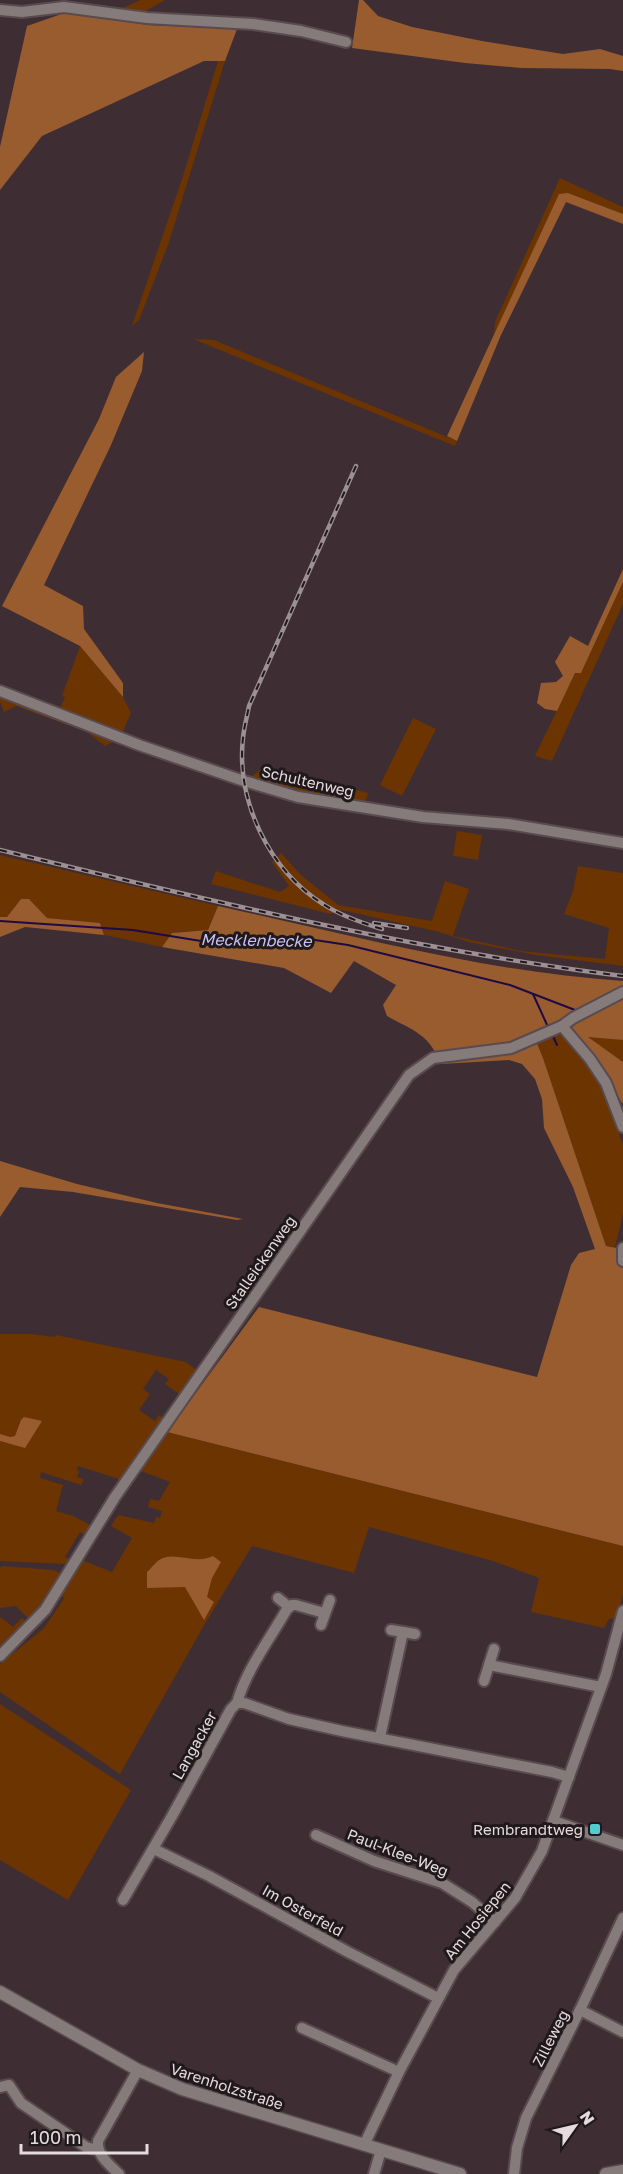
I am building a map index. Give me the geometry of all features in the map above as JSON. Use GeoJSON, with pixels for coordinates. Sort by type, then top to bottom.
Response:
{"type":"FeatureCollection","features":[{"type":"Feature","properties":{"kind":"street"},"geometry":{"type":"LineString","coordinates":[[0,10],[22,12],[64,8],[147,18],[253,24],[301,31],[346,42]]}},
{"type":"Feature","properties":{"kind":"street","name":"Schultenweg"},"geometry":{"type":"LineString","coordinates":[[0,691],[129,742],[298,797],[412,815],[508,824],[623,843]]}},
{"type":"Feature","properties":{"kind":"street","name":"Stalleickenweg"},"geometry":{"type":"LineString","coordinates":[[0,1656],[45,1610],[120,1490],[409,1075],[433,1058],[511,1048],[554,1030],[623,992]]}},
{"type":"Feature","properties":{"kind":"street"},"geometry":{"type":"LineString","coordinates":[[554,1030],[606,1083],[623,1127]]}},
{"type":"Feature","properties":{"kind":"street"},"geometry":{"type":"LineString","coordinates":[[623,1248],[623,1261]]}},
{"type":"Feature","properties":{"kind":"street"},"geometry":{"type":"LineString","coordinates":[[278,1598],[289,1607]]}},
{"type":"Feature","properties":{"kind":"street"},"geometry":{"type":"LineString","coordinates":[[321,1624],[330,1600]]}},
{"type":"Feature","properties":{"kind":"street"},"geometry":{"type":"LineString","coordinates":[[237,1703],[261,1653],[289,1607],[296,1605],[324,1613]]}},
{"type":"Feature","properties":{"kind":"street","name":"Am Hosiepen"},"geometry":{"type":"LineString","coordinates":[[364,2145],[399,2072],[454,1970],[526,1882],[542,1851],[601,1687],[623,1611]]}},
{"type":"Feature","properties":{"kind":"street"},"geometry":{"type":"LineString","coordinates":[[380,1737],[397,1631],[415,1634]]}},
{"type":"Feature","properties":{"kind":"street"},"geometry":{"type":"LineString","coordinates":[[484,1681],[494,1649]]}},
{"type":"Feature","properties":{"kind":"street"},"geometry":{"type":"LineString","coordinates":[[489,1665],[601,1687]]}},
{"type":"Feature","properties":{"kind":"street","name":"Langacker"},"geometry":{"type":"LineString","coordinates":[[123,1900],[154,1849],[231,1709],[237,1703],[244,1703],[300,1721],[569,1777]]}},
{"type":"Feature","properties":{"kind":"street"},"geometry":{"type":"LineString","coordinates":[[554,1821],[623,1845]]}},
{"type":"Feature","properties":{"kind":"street","name":"Paul-Klee-Weg"},"geometry":{"type":"LineString","coordinates":[[316,1835],[382,1864],[442,1883],[472,1902],[495,1922]]}},
{"type":"Feature","properties":{"kind":"street","name":"Im Osterfeld"},"geometry":{"type":"LineString","coordinates":[[154,1849],[438,1998]]}},
{"type":"Feature","properties":{"kind":"street","name":"Zilleweg"},"geometry":{"type":"LineString","coordinates":[[514,2174],[517,2148],[526,2118],[623,1918]]}},
{"type":"Feature","properties":{"kind":"street","name":"Varenholzstraße"},"geometry":{"type":"LineString","coordinates":[[0,1992],[138,2070],[184,2090],[460,2174]]}},
{"type":"Feature","properties":{"kind":"street"},"geometry":{"type":"LineString","coordinates":[[580,2010],[623,2032]]}},
{"type":"Feature","properties":{"kind":"street"},"geometry":{"type":"LineString","coordinates":[[302,2028],[399,2072]]}},
{"type":"Feature","properties":{"kind":"street"},"geometry":{"type":"LineString","coordinates":[[119,2174],[101,2156],[98,2141],[138,2070]]}},
{"type":"Feature","properties":{"kind":"street"},"geometry":{"type":"LineString","coordinates":[[0,2087],[9,2085],[21,2103],[86,2147],[98,2150]]}},
{"type":"Feature","properties":{"kind":"street"},"geometry":{"type":"LineString","coordinates":[[374,2174],[381,2150]]}},
{"type":"Feature","properties":{"kind":"street"},"geometry":{"type":"LineString","coordinates":[[606,2174],[623,2171]]}},
{"type":"Feature","properties":{"kind":"shaded area"},"geometry":{"type":"Polygon","coordinates":[[[140,0],[165,0],[144,12],[116,11],[140,0]]]}},
{"type":"Feature","properties":{"kind":"shaded area"},"geometry":{"type":"Polygon","coordinates":[[[359,0],[363,0],[378,16],[412,27],[563,54],[600,49],[623,56],[623,71],[521,68],[352,48],[359,0]]]}},
{"type":"Feature","properties":{"kind":"shaded area"},"geometry":{"type":"Polygon","coordinates":[[[70,11],[147,25],[237,29],[225,61],[204,61],[42,136],[0,190],[0,147],[27,26],[70,11]]]}},
{"type":"Feature","properties":{"kind":"shaded area"},"geometry":{"type":"Polygon","coordinates":[[[218,61],[225,61],[168,245],[139,320],[132,326],[183,176],[218,61]]]}},
{"type":"Feature","properties":{"kind":"shaded area"},"geometry":{"type":"Polygon","coordinates":[[[560,178],[623,207],[623,214],[568,193],[494,335],[495,322],[560,178]]]}},
{"type":"Feature","properties":{"kind":"shaded area"},"geometry":{"type":"Polygon","coordinates":[[[568,193],[623,214],[623,224],[566,202],[501,335],[457,441],[447,436],[559,194],[568,193]]]}},
{"type":"Feature","properties":{"kind":"shaded area"},"geometry":{"type":"Polygon","coordinates":[[[193,339],[214,340],[457,441],[455,446],[193,339]]]}},
{"type":"Feature","properties":{"kind":"shaded area"},"geometry":{"type":"Polygon","coordinates":[[[144,352],[142,371],[111,445],[44,585],[83,606],[84,629],[123,683],[123,697],[80,646],[2,606],[99,419],[116,377],[144,352]]]}},
{"type":"Feature","properties":{"kind":"shaded area"},"geometry":{"type":"Polygon","coordinates":[[[623,569],[623,582],[581,673],[575,673],[557,711],[545,709],[537,703],[541,683],[556,682],[563,676],[555,662],[570,636],[588,646],[623,569]]]}},
{"type":"Feature","properties":{"kind":"shaded area"},"geometry":{"type":"Polygon","coordinates":[[[623,582],[623,604],[552,761],[535,756],[575,673],[581,673],[623,582]]]}},
{"type":"Feature","properties":{"kind":"shaded area"},"geometry":{"type":"Polygon","coordinates":[[[80,646],[123,697],[131,713],[120,738],[105,746],[87,732],[16,706],[4,712],[0,702],[0,691],[58,713],[80,646]]]}},
{"type":"Feature","properties":{"kind":"shaded area"},"geometry":{"type":"Polygon","coordinates":[[[413,718],[436,729],[402,796],[380,785],[413,718]]]}},
{"type":"Feature","properties":{"kind":"shaded area"},"geometry":{"type":"Polygon","coordinates":[[[260,770],[333,791],[337,791],[341,786],[368,793],[365,803],[297,793],[245,781],[260,770]]]}},
{"type":"Feature","properties":{"kind":"shaded area"},"geometry":{"type":"Polygon","coordinates":[[[457,831],[482,835],[478,860],[453,856],[457,831]]]}},
{"type":"Feature","properties":{"kind":"shaded area"},"geometry":{"type":"Polygon","coordinates":[[[281,853],[301,875],[338,905],[432,921],[445,881],[469,889],[453,936],[521,951],[605,959],[609,928],[564,914],[573,891],[578,866],[623,873],[623,966],[536,955],[469,942],[439,932],[342,910],[330,914],[211,884],[216,871],[280,892],[289,886],[272,862],[281,853]]]}},
{"type":"Feature","properties":{"kind":"shaded area"},"geometry":{"type":"Polygon","coordinates":[[[0,855],[218,906],[208,930],[172,933],[162,947],[104,935],[100,923],[47,918],[29,899],[21,899],[7,917],[0,917],[0,855]]]}},
{"type":"Feature","properties":{"kind":"shaded area"},"geometry":{"type":"Polygon","coordinates":[[[21,899],[29,899],[47,918],[100,923],[104,935],[25,927],[0,937],[0,917],[7,917],[21,899]]]}},
{"type":"Feature","properties":{"kind":"shaded area"},"geometry":{"type":"Polygon","coordinates":[[[218,906],[470,961],[521,970],[623,981],[623,1040],[588,1037],[623,1062],[623,1104],[564,1026],[534,1036],[606,1246],[623,1249],[623,1546],[167,1432],[259,1307],[537,1377],[571,1265],[579,1253],[595,1249],[573,1187],[544,1128],[542,1099],[535,1079],[522,1064],[509,1060],[441,1064],[431,1046],[420,1034],[387,1016],[383,1005],[396,985],[354,961],[331,993],[284,968],[162,947],[172,933],[208,930],[218,906]]]}},
{"type":"Feature","properties":{"kind":"shaded area"},"geometry":{"type":"Polygon","coordinates":[[[562,1028],[604,1088],[623,1145],[623,1214],[615,1247],[606,1246],[536,1041],[562,1028]]]}},
{"type":"Feature","properties":{"kind":"shaded area"},"geometry":{"type":"Polygon","coordinates":[[[586,1036],[623,1040],[623,1062],[586,1036]]]}},
{"type":"Feature","properties":{"kind":"shaded area"},"geometry":{"type":"Polygon","coordinates":[[[0,1161],[77,1184],[157,1203],[243,1219],[237,1220],[73,1192],[20,1187],[0,1217],[0,1161]]]}},
{"type":"Feature","properties":{"kind":"shaded area"},"geometry":{"type":"Polygon","coordinates":[[[0,1334],[55,1337],[56,1335],[186,1362],[195,1369],[196,1373],[182,1396],[165,1384],[169,1379],[156,1370],[143,1389],[150,1394],[139,1410],[155,1421],[159,1415],[165,1419],[158,1430],[155,1429],[122,1480],[78,1466],[77,1477],[84,1479],[81,1485],[41,1472],[40,1478],[63,1485],[56,1511],[73,1516],[92,1526],[87,1536],[80,1532],[65,1557],[71,1560],[66,1564],[0,1561],[0,1334]]]}},
{"type":"Feature","properties":{"kind":"shaded area"},"geometry":{"type":"Polygon","coordinates":[[[24,1417],[42,1421],[25,1448],[0,1441],[0,1434],[15,1436],[24,1417]]]}},
{"type":"Feature","properties":{"kind":"shaded area"},"geometry":{"type":"Polygon","coordinates":[[[167,1432],[623,1546],[623,1594],[617,1618],[609,1619],[604,1628],[531,1612],[539,1578],[493,1561],[369,1527],[354,1573],[252,1546],[203,1627],[120,1774],[0,1692],[0,1664],[44,1628],[65,1597],[57,1597],[79,1561],[112,1572],[132,1538],[111,1526],[118,1515],[154,1523],[156,1517],[160,1518],[162,1511],[148,1507],[150,1499],[159,1501],[170,1482],[141,1471],[167,1432]]]}},
{"type":"Feature","properties":{"kind":"shaded area"},"geometry":{"type":"Polygon","coordinates":[[[173,1556],[199,1559],[213,1556],[221,1562],[212,1578],[207,1597],[214,1602],[204,1620],[185,1587],[147,1588],[147,1572],[161,1559],[173,1556]]]}},
{"type":"Feature","properties":{"kind":"shaded area"},"geometry":{"type":"Polygon","coordinates":[[[2,1566],[54,1570],[60,1573],[61,1578],[31,1621],[16,1606],[0,1608],[0,1568],[2,1566]]]}},
{"type":"Feature","properties":{"kind":"shaded area"},"geometry":{"type":"Polygon","coordinates":[[[0,1617],[13,1627],[22,1618],[28,1623],[0,1649],[0,1617]]]}},
{"type":"Feature","properties":{"kind":"shaded area"},"geometry":{"type":"Polygon","coordinates":[[[0,1704],[131,1790],[68,1900],[0,1860],[0,1704]]]}},
{"type":"Feature","properties":{"kind":"waterway","name":"Mecklenbecke"},"geometry":{"type":"LineString","coordinates":[[0,921],[133,930],[201,941],[295,937],[348,945],[510,985],[575,1010]]}},
{"type":"Feature","properties":{"kind":"waterway"},"geometry":{"type":"LineString","coordinates":[[533,994],[548,1027]]}},
{"type":"Feature","properties":{"kind":"waterway"},"geometry":{"type":"LineString","coordinates":[[552,1034],[557,1045]]}},
{"type":"Feature","properties":{"kind":"railway"},"geometry":{"type":"LineString","coordinates":[[356,466],[249,706],[243,734],[242,762],[245,786],[260,832],[287,873],[323,904],[352,919],[382,929]]}},
{"type":"Feature","properties":{"kind":"railway"},"geometry":{"type":"LineString","coordinates":[[0,850],[232,905],[388,938],[623,976]]}},
{"type":"Feature","properties":{"kind":"railway"},"geometry":{"type":"LineString","coordinates":[[374,923],[407,928]]}},
{"type":"Feature","properties":{"kind":"place","name":"Rembrandtweg"},"geometry":{"type":"Point","coordinates":[595,1829]}}]}
